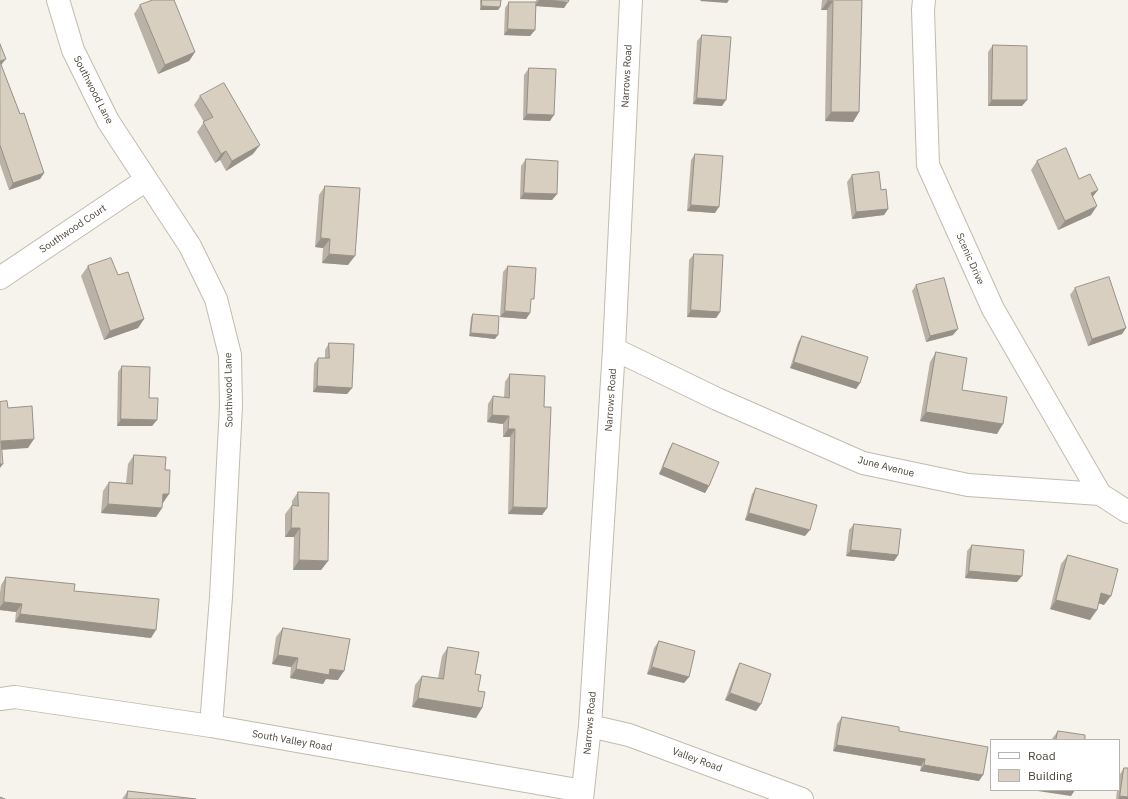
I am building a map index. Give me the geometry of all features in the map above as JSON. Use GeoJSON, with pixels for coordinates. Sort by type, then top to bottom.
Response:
{"type":"FeatureCollection","features":[{"type":"Feature","properties":{"kind":"street","name":"Southwood Lane"},"geometry":{"type":"LineString","coordinates":[[58,0],[77,57],[108,121],[190,246],[216,299],[230,355],[232,406],[221,597],[211,726]]}},
{"type":"Feature","properties":{"kind":"street","name":"Narrows Road"},"geometry":{"type":"LineString","coordinates":[[583,795],[590,726],[614,349],[631,0]]}},
{"type":"Feature","properties":{"kind":"street","name":"Scenic Drive"},"geometry":{"type":"LineString","coordinates":[[924,0],[923,10],[928,165],[993,309],[1100,494]]}},
{"type":"Feature","properties":{"kind":"street","name":"Southwood Court"},"geometry":{"type":"LineString","coordinates":[[0,278],[146,180]]}},
{"type":"Feature","properties":{"kind":"street","name":"June Avenue"},"geometry":{"type":"LineString","coordinates":[[614,349],[717,399],[863,463],[968,485],[1100,494],[1128,512]]}},
{"type":"Feature","properties":{"kind":"street","name":"South Valley Road"},"geometry":{"type":"LineString","coordinates":[[5,697],[211,726],[583,795]]}},
{"type":"Feature","properties":{"kind":"street","name":"Valley Road"},"geometry":{"type":"LineString","coordinates":[[590,726],[629,735],[802,799]]}},
{"type":"Feature","properties":{"kind":"building"},"geometry":{"type":"Polygon","coordinates":[[[153,0],[174,0],[195,52],[165,65],[140,5],[153,0]]]}},
{"type":"Feature","properties":{"kind":"building"},"geometry":{"type":"Polygon","coordinates":[[[482,0],[501,0],[500,7],[482,6],[482,0]]]}},
{"type":"Feature","properties":{"kind":"building"},"geometry":{"type":"Polygon","coordinates":[[[547,0],[569,0],[568,2],[547,0]]]}},
{"type":"Feature","properties":{"kind":"building"},"geometry":{"type":"Polygon","coordinates":[[[828,0],[862,0],[859,112],[831,112],[833,1],[828,0]]]}},
{"type":"Feature","properties":{"kind":"building"},"geometry":{"type":"Polygon","coordinates":[[[509,2],[536,2],[535,30],[508,29],[509,2]]]}},
{"type":"Feature","properties":{"kind":"building"},"geometry":{"type":"Polygon","coordinates":[[[702,35],[731,37],[726,100],[697,98],[702,35]]]}},
{"type":"Feature","properties":{"kind":"building"},"geometry":{"type":"Polygon","coordinates":[[[0,44],[6,59],[0,61],[0,44]]]}},
{"type":"Feature","properties":{"kind":"building"},"geometry":{"type":"Polygon","coordinates":[[[993,45],[1027,46],[1027,100],[992,100],[993,45]]]}},
{"type":"Feature","properties":{"kind":"building"},"geometry":{"type":"Polygon","coordinates":[[[0,62],[20,114],[24,113],[44,173],[13,183],[0,145],[0,62]]]}},
{"type":"Feature","properties":{"kind":"building"},"geometry":{"type":"Polygon","coordinates":[[[529,68],[556,69],[554,115],[527,114],[529,68]]]}},
{"type":"Feature","properties":{"kind":"building"},"geometry":{"type":"Polygon","coordinates":[[[224,83],[260,145],[232,161],[226,151],[221,154],[203,122],[213,117],[200,96],[224,83]]]}},
{"type":"Feature","properties":{"kind":"building"},"geometry":{"type":"Polygon","coordinates":[[[1066,148],[1079,179],[1090,174],[1098,190],[1091,193],[1097,206],[1065,221],[1037,161],[1066,148]]]}},
{"type":"Feature","properties":{"kind":"building"},"geometry":{"type":"Polygon","coordinates":[[[695,154],[723,156],[719,207],[691,205],[695,154]]]}},
{"type":"Feature","properties":{"kind":"building"},"geometry":{"type":"Polygon","coordinates":[[[526,159],[558,161],[557,194],[524,193],[526,159]]]}},
{"type":"Feature","properties":{"kind":"building"},"geometry":{"type":"Polygon","coordinates":[[[879,172],[881,190],[886,189],[888,209],[856,212],[852,175],[879,172]]]}},
{"type":"Feature","properties":{"kind":"building"},"geometry":{"type":"Polygon","coordinates":[[[325,186],[360,188],[355,256],[329,254],[330,239],[321,238],[325,186]]]}},
{"type":"Feature","properties":{"kind":"building"},"geometry":{"type":"Polygon","coordinates":[[[694,254],[723,255],[720,312],[691,310],[694,254]]]}},
{"type":"Feature","properties":{"kind":"building"},"geometry":{"type":"Polygon","coordinates":[[[111,258],[118,275],[128,272],[144,319],[110,331],[88,266],[111,258]]]}},
{"type":"Feature","properties":{"kind":"building"},"geometry":{"type":"Polygon","coordinates":[[[508,266],[536,268],[534,299],[531,299],[530,313],[505,311],[508,266]]]}},
{"type":"Feature","properties":{"kind":"building"},"geometry":{"type":"Polygon","coordinates":[[[1109,277],[1126,328],[1092,339],[1075,288],[1109,277]]]}},
{"type":"Feature","properties":{"kind":"building"},"geometry":{"type":"Polygon","coordinates":[[[944,278],[958,329],[930,336],[916,285],[944,278]]]}},
{"type":"Feature","properties":{"kind":"building"},"geometry":{"type":"Polygon","coordinates":[[[473,314],[499,316],[498,335],[471,333],[473,314]]]}},
{"type":"Feature","properties":{"kind":"building"},"geometry":{"type":"Polygon","coordinates":[[[802,336],[868,357],[860,383],[794,362],[802,336]]]}},
{"type":"Feature","properties":{"kind":"building"},"geometry":{"type":"Polygon","coordinates":[[[329,343],[354,344],[352,388],[317,386],[318,358],[329,358],[329,343]]]}},
{"type":"Feature","properties":{"kind":"building"},"geometry":{"type":"Polygon","coordinates":[[[936,352],[967,358],[962,390],[1007,397],[1003,424],[926,412],[936,352]]]}},
{"type":"Feature","properties":{"kind":"building"},"geometry":{"type":"Polygon","coordinates":[[[122,366],[150,367],[149,398],[158,398],[157,420],[121,419],[122,366]]]}},
{"type":"Feature","properties":{"kind":"building"},"geometry":{"type":"Polygon","coordinates":[[[510,374],[545,376],[544,407],[551,407],[547,508],[513,507],[515,429],[508,429],[509,416],[492,415],[493,396],[509,398],[510,374]]]}},
{"type":"Feature","properties":{"kind":"building"},"geometry":{"type":"Polygon","coordinates":[[[7,401],[8,408],[32,406],[34,439],[1,441],[3,464],[0,464],[0,402],[7,401]]]}},
{"type":"Feature","properties":{"kind":"building"},"geometry":{"type":"Polygon","coordinates":[[[673,443],[719,462],[709,486],[663,467],[673,443]]]}},
{"type":"Feature","properties":{"kind":"building"},"geometry":{"type":"Polygon","coordinates":[[[134,455],[166,457],[165,470],[170,470],[169,494],[163,494],[162,508],[108,504],[109,482],[132,484],[134,455]]]}},
{"type":"Feature","properties":{"kind":"building"},"geometry":{"type":"Polygon","coordinates":[[[756,488],[817,505],[810,530],[749,513],[756,488]]]}},
{"type":"Feature","properties":{"kind":"building"},"geometry":{"type":"Polygon","coordinates":[[[298,492],[329,493],[328,561],[299,560],[300,528],[291,528],[292,505],[298,506],[298,492]]]}},
{"type":"Feature","properties":{"kind":"building"},"geometry":{"type":"Polygon","coordinates":[[[854,524],[901,529],[898,555],[851,550],[854,524]]]}},
{"type":"Feature","properties":{"kind":"building"},"geometry":{"type":"Polygon","coordinates":[[[972,545],[1024,550],[1022,576],[969,571],[972,545]]]}},
{"type":"Feature","properties":{"kind":"building"},"geometry":{"type":"Polygon","coordinates":[[[1068,555],[1118,569],[1111,596],[1101,593],[1097,610],[1056,600],[1068,555]]]}},
{"type":"Feature","properties":{"kind":"building"},"geometry":{"type":"Polygon","coordinates":[[[6,577],[75,584],[74,591],[159,599],[156,630],[20,614],[22,604],[4,602],[6,577]]]}},
{"type":"Feature","properties":{"kind":"building"},"geometry":{"type":"Polygon","coordinates":[[[283,628],[350,639],[344,671],[330,669],[329,675],[296,669],[298,658],[278,655],[283,628]]]}},
{"type":"Feature","properties":{"kind":"building"},"geometry":{"type":"Polygon","coordinates":[[[659,641],[695,651],[689,677],[652,667],[659,641]]]}},
{"type":"Feature","properties":{"kind":"building"},"geometry":{"type":"Polygon","coordinates":[[[448,647],[479,652],[475,674],[481,675],[478,691],[485,692],[482,708],[418,698],[422,676],[443,679],[448,647]]]}},
{"type":"Feature","properties":{"kind":"building"},"geometry":{"type":"Polygon","coordinates":[[[740,663],[771,674],[761,704],[730,693],[740,663]]]}},
{"type":"Feature","properties":{"kind":"building"},"geometry":{"type":"Polygon","coordinates":[[[842,717],[899,727],[899,731],[988,747],[983,775],[924,765],[925,759],[837,745],[842,717]]]}},
{"type":"Feature","properties":{"kind":"building"},"geometry":{"type":"Polygon","coordinates":[[[1058,731],[1085,735],[1085,739],[1056,739],[1058,731]]]}},
{"type":"Feature","properties":{"kind":"building"},"geometry":{"type":"Polygon","coordinates":[[[1124,768],[1128,768],[1128,797],[1120,796],[1124,768]]]}},
{"type":"Feature","properties":{"kind":"building"},"geometry":{"type":"Polygon","coordinates":[[[128,791],[196,799],[127,799],[128,791]]]}}]}
